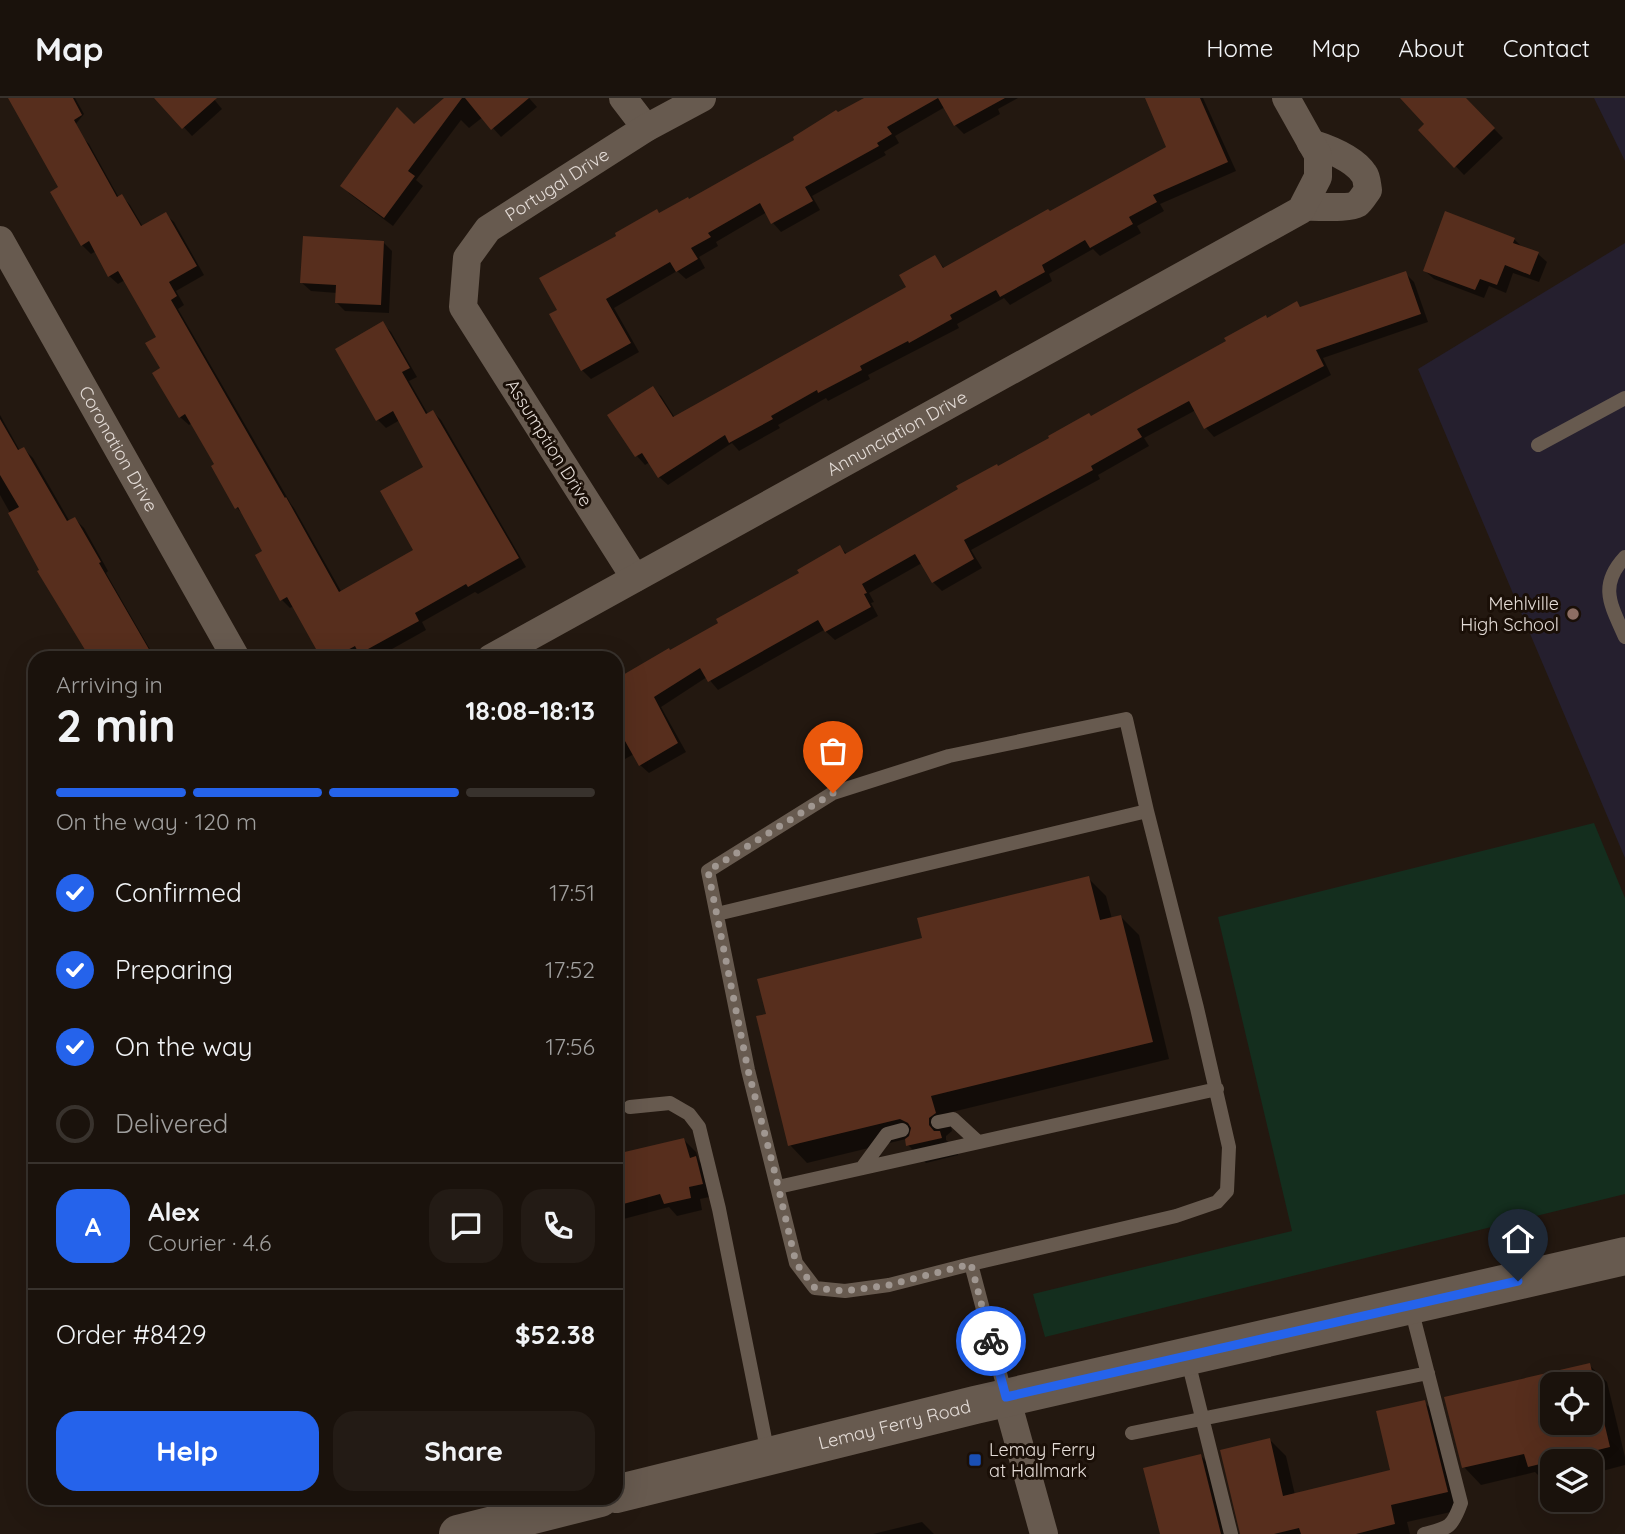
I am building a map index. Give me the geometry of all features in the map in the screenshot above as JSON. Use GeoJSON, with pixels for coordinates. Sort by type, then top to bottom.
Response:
{"type":"FeatureCollection","features":[{"type":"Feature","properties":{"kind":"main road","name":"Lemay Ferry Road"},"geometry":{"type":"LineString","coordinates":[[623,1492],[1006,1397],[1625,1256]]}},
{"type":"Feature","properties":{"kind":"main road"},"geometry":{"type":"LineString","coordinates":[[458,1534],[572,1505]]}},
{"type":"Feature","properties":{"kind":"street"},"geometry":{"type":"LineString","coordinates":[[623,98],[646,128]]}},
{"type":"Feature","properties":{"kind":"street","name":"Portugal Drive"},"geometry":{"type":"LineString","coordinates":[[463,307],[467,258],[488,229],[646,128],[702,98]]}},
{"type":"Feature","properties":{"kind":"street"},"geometry":{"type":"LineString","coordinates":[[1286,98],[1311,143],[1318,155],[1318,177],[1303,207],[1343,208],[1356,205],[1368,190],[1365,175],[1356,165],[1325,147],[1311,143]]}},
{"type":"Feature","properties":{"kind":"street","name":"Annunciation Drive"},"geometry":{"type":"LineString","coordinates":[[504,651],[1301,211],[1303,207]]}},
{"type":"Feature","properties":{"kind":"street","name":"Coronation Drive"},"geometry":{"type":"LineString","coordinates":[[0,240],[232,651]]}},
{"type":"Feature","properties":{"kind":"street","name":"Assumption Drive"},"geometry":{"type":"LineString","coordinates":[[463,307],[635,578]]}},
{"type":"Feature","properties":{"kind":"street"},"geometry":{"type":"LineString","coordinates":[[1006,1397],[1044,1534]]}},
{"type":"Feature","properties":{"kind":"lane"},"geometry":{"type":"LineString","coordinates":[[1538,445],[1625,398]]}},
{"type":"Feature","properties":{"kind":"lane"},"geometry":{"type":"LineString","coordinates":[[1625,557],[1615,569],[1608,585],[1610,602],[1625,637]]}},
{"type":"Feature","properties":{"kind":"lane"},"geometry":{"type":"LineString","coordinates":[[1126,719],[1147,811],[1217,1089],[1229,1147],[1227,1191],[1217,1202],[1176,1216],[878,1287],[845,1291],[815,1288],[796,1263],[748,1070],[708,871],[833,793],[949,756],[1126,719]]}},
{"type":"Feature","properties":{"kind":"lane"},"geometry":{"type":"LineString","coordinates":[[717,914],[1147,811]]}},
{"type":"Feature","properties":{"kind":"lane"},"geometry":{"type":"LineString","coordinates":[[778,1187],[1217,1089]]}},
{"type":"Feature","properties":{"kind":"lane"},"geometry":{"type":"LineString","coordinates":[[630,1107],[670,1103],[690,1114],[699,1127],[719,1209],[768,1455]]}},
{"type":"Feature","properties":{"kind":"lane"},"geometry":{"type":"LineString","coordinates":[[938,1122],[953,1119],[978,1142]]}},
{"type":"Feature","properties":{"kind":"lane"},"geometry":{"type":"LineString","coordinates":[[862,1168],[887,1134],[902,1130]]}},
{"type":"Feature","properties":{"kind":"lane"},"geometry":{"type":"LineString","coordinates":[[971,1264],[1006,1397]]}},
{"type":"Feature","properties":{"kind":"lane"},"geometry":{"type":"LineString","coordinates":[[1411,1306],[1461,1503],[1456,1516],[1446,1528],[1424,1534]]}},
{"type":"Feature","properties":{"kind":"lane"},"geometry":{"type":"LineString","coordinates":[[1186,1356],[1231,1534]]}},
{"type":"Feature","properties":{"kind":"lane"},"geometry":{"type":"LineString","coordinates":[[1132,1433],[1428,1373]]}},
{"type":"Feature","properties":{"kind":"shaded area"},"geometry":{"type":"Polygon","coordinates":[[[1594,98],[1625,98],[1625,161],[1594,98]]]}},
{"type":"Feature","properties":{"kind":"shaded area","name":"Mehlville High School"},"geometry":{"type":"Polygon","coordinates":[[[1625,243],[1625,858],[1418,369],[1625,243]]]}},
{"type":"Feature","properties":{"kind":"green space"},"geometry":{"type":"Polygon","coordinates":[[[1594,823],[1625,898],[1625,1194],[1045,1337],[1033,1294],[1292,1231],[1218,917],[1594,823]]]}},
{"type":"Feature","properties":{"kind":"building"},"geometry":{"type":"Polygon","coordinates":[[[8,98],[73,98],[82,115],[74,120],[117,197],[122,194],[141,226],[166,212],[197,266],[169,282],[177,296],[171,300],[339,592],[413,550],[380,491],[423,467],[393,411],[376,421],[335,349],[383,321],[410,368],[402,372],[426,414],[433,410],[519,558],[415,613],[419,621],[364,651],[358,651],[355,646],[346,651],[317,651],[287,597],[280,601],[255,555],[262,551],[238,507],[235,509],[211,466],[214,464],[185,414],[179,418],[152,373],[160,368],[145,343],[156,337],[118,271],[108,277],[89,241],[81,246],[50,192],[58,187],[8,98]]]}},
{"type":"Feature","properties":{"kind":"building"},"geometry":{"type":"Polygon","coordinates":[[[154,98],[217,98],[182,129],[154,98]]]}},
{"type":"Feature","properties":{"kind":"building"},"geometry":{"type":"Polygon","coordinates":[[[444,98],[462,98],[408,171],[415,176],[384,218],[340,186],[397,107],[414,124],[444,98]]]}},
{"type":"Feature","properties":{"kind":"building"},"geometry":{"type":"Polygon","coordinates":[[[465,98],[529,98],[491,130],[465,98]]]}},
{"type":"Feature","properties":{"kind":"building"},"geometry":{"type":"Polygon","coordinates":[[[864,98],[938,98],[887,127],[892,134],[877,143],[879,146],[805,187],[813,201],[771,224],[760,203],[708,233],[711,237],[691,248],[698,259],[676,272],[670,262],[606,299],[631,343],[581,371],[549,314],[557,310],[539,278],[616,236],[615,233],[657,209],[659,213],[688,197],[689,199],[794,140],[793,137],[836,110],[838,112],[864,98]]]}},
{"type":"Feature","properties":{"kind":"building"},"geometry":{"type":"Polygon","coordinates":[[[938,98],[1005,98],[954,126],[938,98]]]}},
{"type":"Feature","properties":{"kind":"building"},"geometry":{"type":"Polygon","coordinates":[[[1145,98],[1200,98],[1228,162],[1153,195],[1157,202],[1129,217],[1133,224],[1090,248],[1085,240],[1042,265],[1045,272],[1000,297],[996,290],[950,315],[952,319],[860,366],[862,370],[818,393],[817,390],[771,416],[773,419],[729,443],[725,435],[658,478],[642,453],[635,457],[607,415],[653,386],[673,417],[906,287],[899,275],[935,255],[943,268],[1166,147],[1145,98]]]}},
{"type":"Feature","properties":{"kind":"building"},"geometry":{"type":"Polygon","coordinates":[[[1400,98],[1466,98],[1495,128],[1454,168],[1418,130],[1424,124],[1400,98]]]}},
{"type":"Feature","properties":{"kind":"building"},"geometry":{"type":"Polygon","coordinates":[[[1445,211],[1515,238],[1513,243],[1539,252],[1530,275],[1505,265],[1497,285],[1480,279],[1475,290],[1423,271],[1445,211]]]}},
{"type":"Feature","properties":{"kind":"building"},"geometry":{"type":"Polygon","coordinates":[[[303,236],[384,241],[381,305],[335,303],[336,285],[300,283],[303,236]]]}},
{"type":"Feature","properties":{"kind":"building"},"geometry":{"type":"Polygon","coordinates":[[[1406,271],[1421,314],[1316,350],[1324,366],[1204,429],[1189,401],[1137,429],[1142,437],[1091,466],[1093,470],[964,540],[974,559],[932,583],[915,554],[862,584],[871,607],[825,632],[818,620],[708,682],[700,668],[654,697],[678,743],[639,766],[623,737],[623,675],[718,623],[716,619],[799,573],[797,570],[840,545],[845,554],[958,489],[956,486],[997,464],[998,466],[1089,413],[1091,416],[1226,341],[1224,338],[1266,315],[1267,318],[1297,301],[1300,307],[1406,271]]]}},
{"type":"Feature","properties":{"kind":"building"},"geometry":{"type":"Polygon","coordinates":[[[0,419],[18,450],[24,447],[67,521],[75,517],[150,651],[86,651],[37,571],[39,570],[8,513],[19,507],[0,475],[0,419]]]}},
{"type":"Feature","properties":{"kind":"building"},"geometry":{"type":"Polygon","coordinates":[[[1089,876],[1100,920],[1121,915],[1153,1042],[931,1096],[936,1113],[929,1118],[929,1125],[934,1131],[940,1131],[942,1138],[906,1146],[905,1139],[911,1128],[900,1119],[788,1146],[756,1016],[766,1014],[757,979],[922,938],[917,918],[1089,876]]]}},
{"type":"Feature","properties":{"kind":"building"},"geometry":{"type":"Polygon","coordinates":[[[684,1138],[690,1158],[696,1156],[703,1184],[689,1187],[691,1198],[664,1204],[660,1194],[623,1204],[623,1152],[684,1138]]]}},
{"type":"Feature","properties":{"kind":"building"},"geometry":{"type":"Polygon","coordinates":[[[1590,1363],[1592,1372],[1551,1372],[1590,1363]]]}},
{"type":"Feature","properties":{"kind":"building"},"geometry":{"type":"Polygon","coordinates":[[[1540,1375],[1540,1435],[1603,1435],[1603,1418],[1610,1447],[1540,1449],[1540,1464],[1528,1467],[1524,1454],[1462,1468],[1444,1397],[1540,1375]]]}},
{"type":"Feature","properties":{"kind":"building"},"geometry":{"type":"Polygon","coordinates":[[[1425,1400],[1448,1492],[1391,1505],[1395,1524],[1356,1534],[1301,1534],[1299,1528],[1274,1534],[1240,1534],[1220,1450],[1270,1438],[1283,1496],[1390,1470],[1376,1411],[1425,1400]]]}},
{"type":"Feature","properties":{"kind":"building"},"geometry":{"type":"Polygon","coordinates":[[[1201,1454],[1221,1534],[1160,1534],[1143,1468],[1201,1454]]]}},
{"type":"Feature","properties":{"kind":"way so far"},"geometry":{"type":"LineString","coordinates":[[833,793],[708,871],[748,1070],[796,1263],[815,1288],[845,1291],[889,1285],[971,1264],[991,1341]]}},
{"type":"Feature","properties":{"kind":"place","name":"Mehlville High School"},"geometry":{"type":"Point","coordinates":[1573,614]}},
{"type":"Feature","properties":{"kind":"place","name":"Lemay Ferry at Hallmark"},"geometry":{"type":"Point","coordinates":[975,1460]}},
{"type":"Feature","properties":{"kind":"route"},"geometry":{"type":"LineString","coordinates":[[991,1341],[1006,1397],[1518,1281]]}}]}
